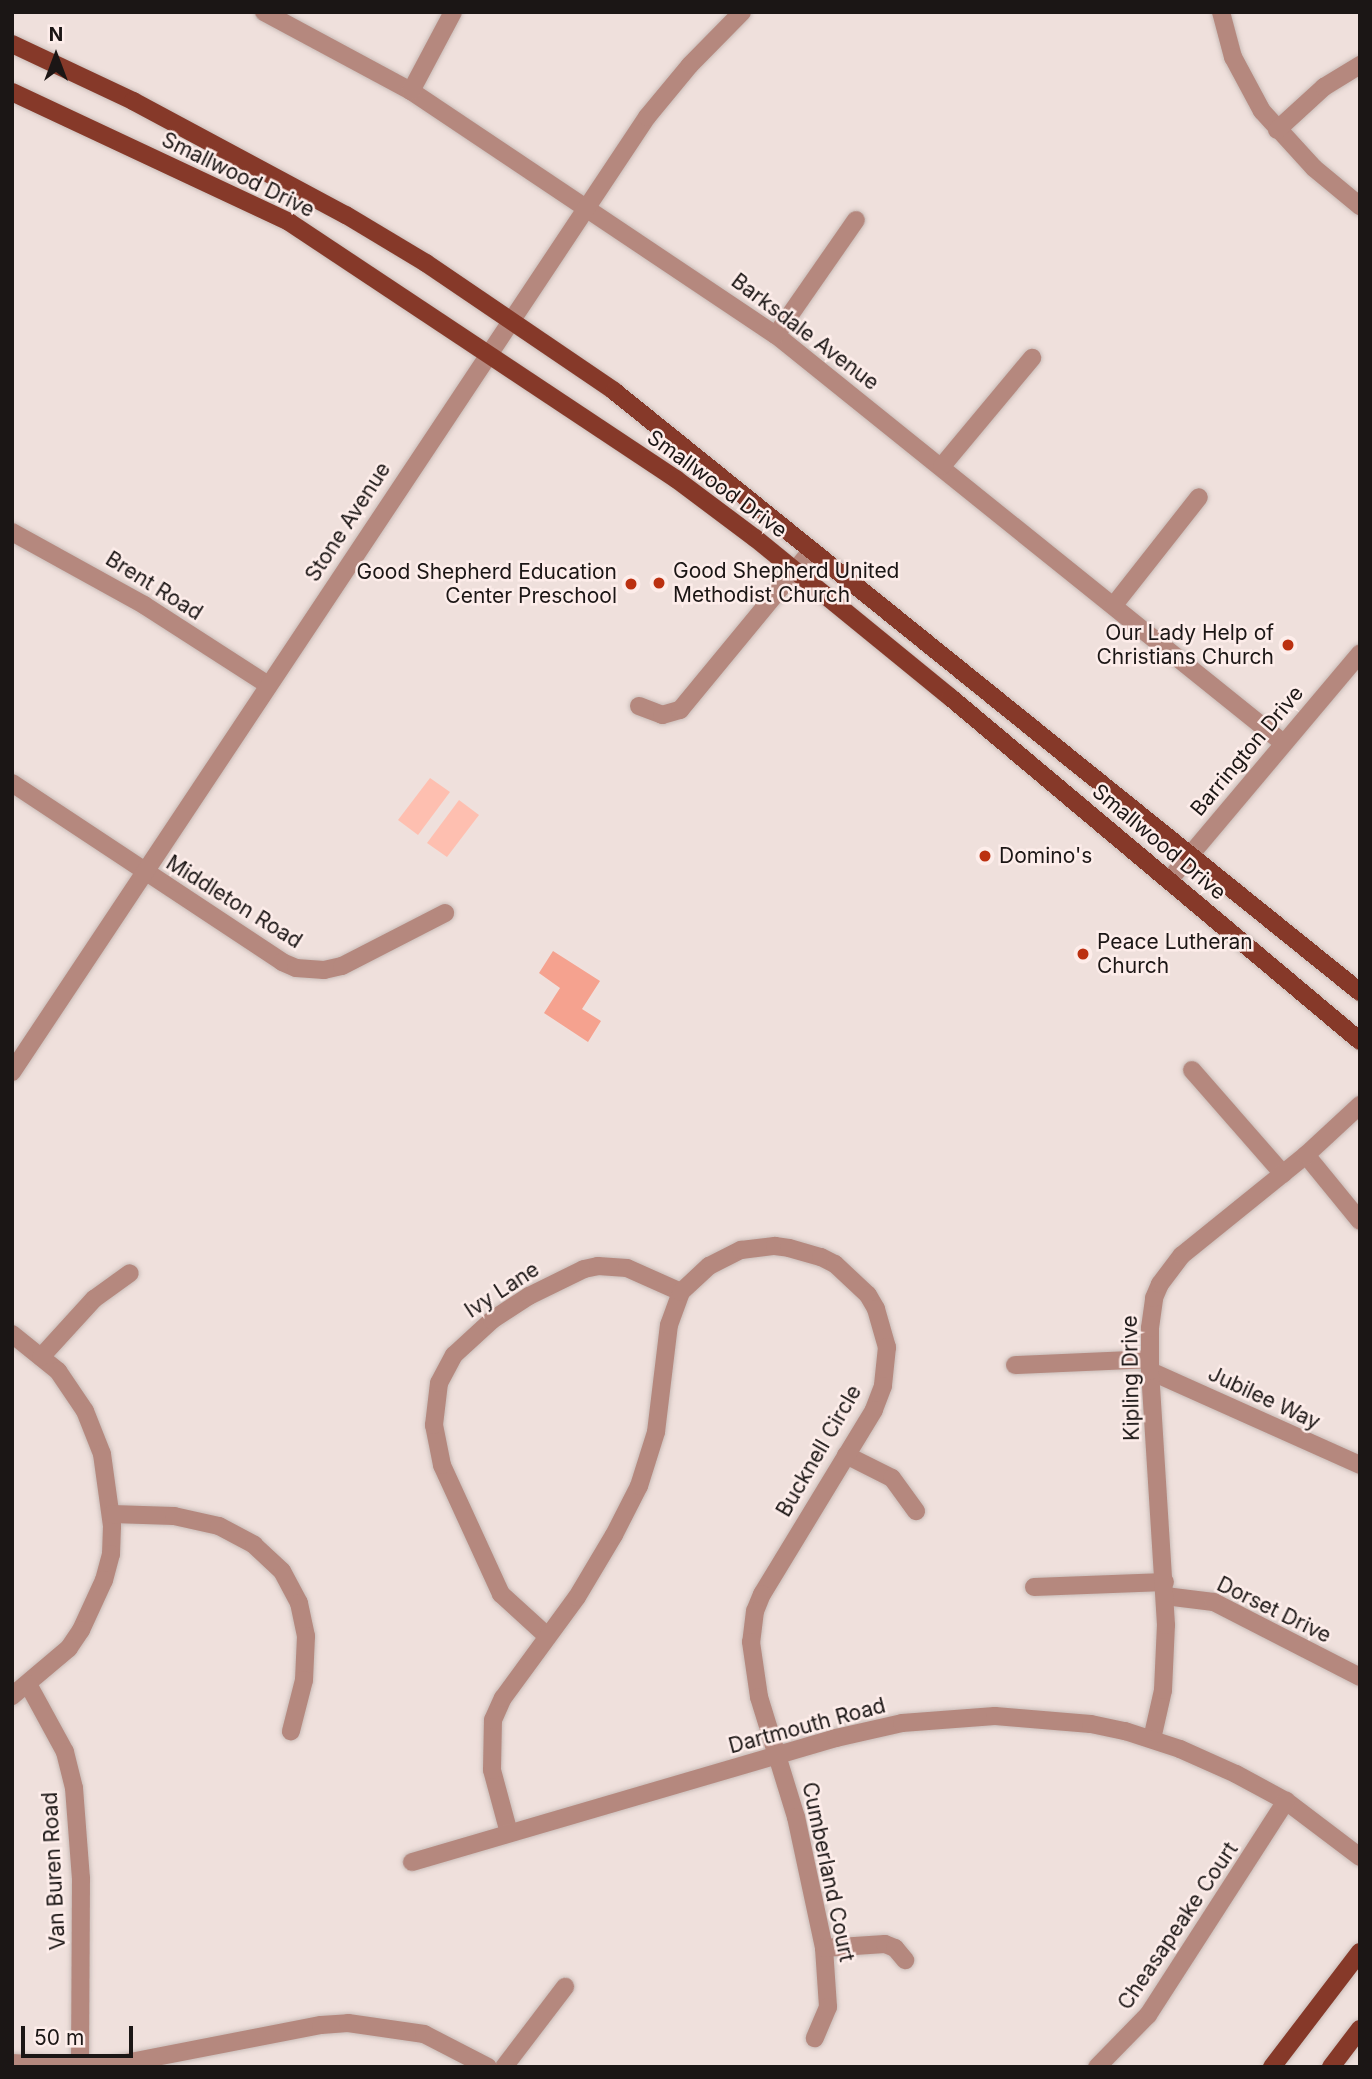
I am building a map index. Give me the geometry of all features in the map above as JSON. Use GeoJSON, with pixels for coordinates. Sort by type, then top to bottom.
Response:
{"type":"FeatureCollection","features":[{"type":"Feature","properties":{"kind":"main road","name":"Smallwood Drive"},"geometry":{"type":"LineString","coordinates":[[12,44],[133,101],[346,215],[511,320],[614,391],[1360,992]]}},
{"type":"Feature","properties":{"kind":"main road","name":"Smallwood Drive"},"geometry":{"type":"LineString","coordinates":[[12,92],[289,222],[486,355],[676,478],[795,570],[1170,879],[1360,1041]]}},
{"type":"Feature","properties":{"kind":"main road"},"geometry":{"type":"LineString","coordinates":[[1272,2067],[1360,1952]]}},
{"type":"Feature","properties":{"kind":"main road"},"geometry":{"type":"LineString","coordinates":[[1331,2067],[1360,2029]]}},
{"type":"Feature","properties":{"kind":"street","name":"Barksdale Avenue"},"geometry":{"type":"LineString","coordinates":[[264,12],[411,91],[588,206],[776,335],[1282,742]]}},
{"type":"Feature","properties":{"kind":"street"},"geometry":{"type":"LineString","coordinates":[[411,91],[453,12]]}},
{"type":"Feature","properties":{"kind":"street","name":"Stone Avenue"},"geometry":{"type":"LineString","coordinates":[[12,1072],[18,1052],[144,872],[647,117],[742,12]]}},
{"type":"Feature","properties":{"kind":"street"},"geometry":{"type":"LineString","coordinates":[[1221,12],[1241,75],[1276,130],[1314,168],[1360,206]]}},
{"type":"Feature","properties":{"kind":"street"},"geometry":{"type":"LineString","coordinates":[[1276,130],[1324,87],[1360,65]]}},
{"type":"Feature","properties":{"kind":"street"},"geometry":{"type":"LineString","coordinates":[[776,335],[856,220]]}},
{"type":"Feature","properties":{"kind":"street"},"geometry":{"type":"LineString","coordinates":[[942,466],[1032,358]]}},
{"type":"Feature","properties":{"kind":"street"},"geometry":{"type":"LineString","coordinates":[[1114,606],[1199,497]]}},
{"type":"Feature","properties":{"kind":"street","name":"Brent Road"},"geometry":{"type":"LineString","coordinates":[[12,532],[144,605],[268,685]]}},
{"type":"Feature","properties":{"kind":"street"},"geometry":{"type":"LineString","coordinates":[[639,706],[662,715],[680,710],[812,550]]}},
{"type":"Feature","properties":{"kind":"street","name":"Barrington Drive"},"geometry":{"type":"LineString","coordinates":[[1170,879],[1282,742],[1360,653]]}},
{"type":"Feature","properties":{"kind":"street","name":"Middleton Road"},"geometry":{"type":"LineString","coordinates":[[12,783],[282,962],[296,968],[324,970],[341,966],[368,956],[445,913]]}},
{"type":"Feature","properties":{"kind":"street"},"geometry":{"type":"LineString","coordinates":[[1192,1070],[1283,1174]]}},
{"type":"Feature","properties":{"kind":"street","name":"Kipling Drive"},"geometry":{"type":"LineString","coordinates":[[1153,1739],[1163,1690],[1165,1589],[1150,1365],[1151,1309],[1160,1284],[1182,1255],[1306,1155],[1360,1105]]}},
{"type":"Feature","properties":{"kind":"street"},"geometry":{"type":"LineString","coordinates":[[1306,1155],[1360,1221]]}},
{"type":"Feature","properties":{"kind":"street","name":"Bucknell Circle"},"geometry":{"type":"LineString","coordinates":[[509,1833],[492,1770],[494,1720],[503,1698],[546,1635],[577,1597],[639,1486],[656,1432],[669,1325],[681,1292],[717,1261],[741,1250],[757,1247],[789,1248],[821,1257],[850,1276],[876,1309],[883,1327],[887,1365],[874,1410],[778,1565],[755,1611],[751,1642],[754,1673],[780,1756]]}},
{"type":"Feature","properties":{"kind":"street","name":"Ivy Lane"},"geometry":{"type":"LineString","coordinates":[[546,1635],[501,1594],[457,1498],[437,1444],[434,1410],[439,1383],[454,1355],[492,1320],[529,1296],[584,1269],[598,1266],[627,1268],[681,1292]]}},
{"type":"Feature","properties":{"kind":"street"},"geometry":{"type":"LineString","coordinates":[[41,1357],[94,1299],[130,1273]]}},
{"type":"Feature","properties":{"kind":"street"},"geometry":{"type":"LineString","coordinates":[[12,1334],[69,1384],[96,1434],[112,1514],[111,1553],[92,1610],[69,1648],[12,1696]]}},
{"type":"Feature","properties":{"kind":"street"},"geometry":{"type":"LineString","coordinates":[[1016,1365],[1150,1365]]}},
{"type":"Feature","properties":{"kind":"street","name":"Jubilee Way"},"geometry":{"type":"LineString","coordinates":[[1150,1365],[1360,1465]]}},
{"type":"Feature","properties":{"kind":"street"},"geometry":{"type":"LineString","coordinates":[[846,1455],[892,1478],[916,1511]]}},
{"type":"Feature","properties":{"kind":"street"},"geometry":{"type":"LineString","coordinates":[[112,1514],[174,1516],[219,1526],[254,1545],[282,1571],[299,1602],[306,1636],[304,1681],[291,1731]]}},
{"type":"Feature","properties":{"kind":"street","name":"Dorset Drive"},"geometry":{"type":"LineString","coordinates":[[1034,1587],[1165,1589],[1214,1602],[1360,1677]]}},
{"type":"Feature","properties":{"kind":"street","name":"Van Buren Road"},"geometry":{"type":"LineString","coordinates":[[28,1684],[65,1752],[74,1788],[81,1878],[80,2067]]}},
{"type":"Feature","properties":{"kind":"street","name":"Dartmouth Road"},"geometry":{"type":"LineString","coordinates":[[412,1862],[870,1729],[962,1717],[1042,1718],[1091,1724],[1153,1739],[1219,1765],[1286,1801],[1360,1857]]}},
{"type":"Feature","properties":{"kind":"street","name":"Cumberland Court"},"geometry":{"type":"LineString","coordinates":[[780,1756],[824,1948],[828,2007],[815,2038]]}},
{"type":"Feature","properties":{"kind":"street","name":"Cheasapeake Court"},"geometry":{"type":"LineString","coordinates":[[1097,2067],[1148,2015],[1286,1801]]}},
{"type":"Feature","properties":{"kind":"street"},"geometry":{"type":"LineString","coordinates":[[824,1948],[885,1944],[895,1948],[905,1960]]}},
{"type":"Feature","properties":{"kind":"street"},"geometry":{"type":"LineString","coordinates":[[504,2067],[565,1987]]}},
{"type":"Feature","properties":{"kind":"street"},"geometry":{"type":"LineString","coordinates":[[12,2063],[80,2067],[157,2059],[289,2031],[348,2023],[424,2034],[488,2067]]}},
{"type":"Feature","properties":{"kind":"shaded area"},"geometry":{"type":"Polygon","coordinates":[[[430,778],[450,792],[418,835],[398,820],[430,778]]]}},
{"type":"Feature","properties":{"kind":"shaded area"},"geometry":{"type":"Polygon","coordinates":[[[459,800],[479,815],[447,857],[427,843],[459,800]]]}},
{"type":"Feature","properties":{"kind":"shaded area"},"geometry":{"type":"Polygon","coordinates":[[[553,951],[600,981],[582,1009],[601,1021],[588,1042],[544,1013],[560,988],[539,973],[553,951]]]}},
{"type":"Feature","properties":{"kind":"place","name":"Good Shepherd United Methodist Church"},"geometry":{"type":"Point","coordinates":[659,583]}},
{"type":"Feature","properties":{"kind":"place","name":"Good Shepherd Education Center Preschool"},"geometry":{"type":"Point","coordinates":[631,584]}},
{"type":"Feature","properties":{"kind":"place","name":"Our Lady Help of Christians Church"},"geometry":{"type":"Point","coordinates":[1288,645]}},
{"type":"Feature","properties":{"kind":"place","name":"Domino's"},"geometry":{"type":"Point","coordinates":[985,856]}},
{"type":"Feature","properties":{"kind":"place","name":"Peace Lutheran Church"},"geometry":{"type":"Point","coordinates":[1083,954]}}]}
